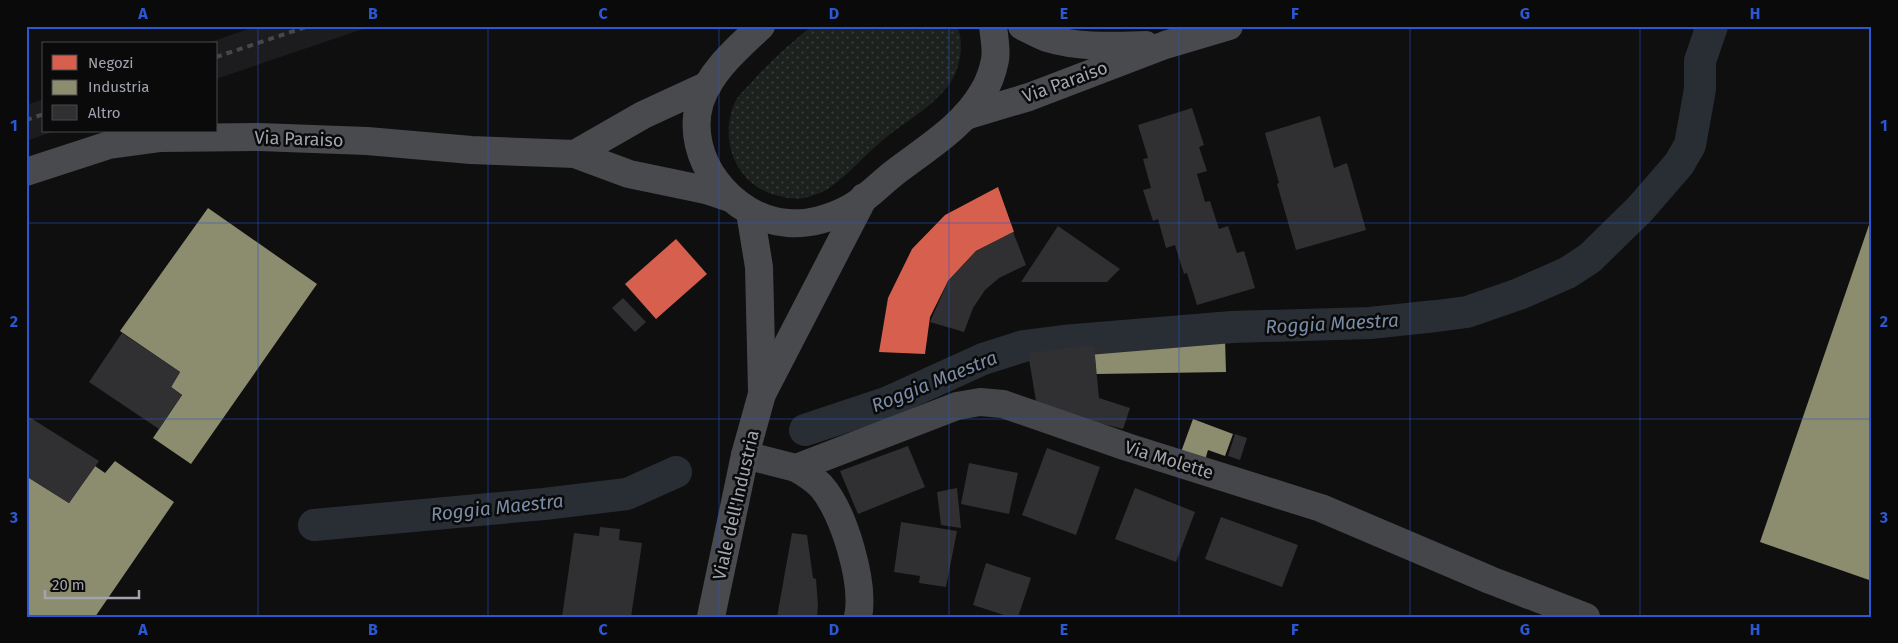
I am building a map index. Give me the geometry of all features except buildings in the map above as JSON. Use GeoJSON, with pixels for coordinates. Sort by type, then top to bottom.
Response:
{"type":"FeatureCollection","features":[{"type":"Feature","properties":{"kind":"main road"},"geometry":{"type":"LineString","coordinates":[[740,205],[714,178],[700,148],[696,121],[700,101],[708,85],[730,56],[762,26]]}},
{"type":"Feature","properties":{"kind":"main road"},"geometry":{"type":"LineString","coordinates":[[965,116],[984,92],[995,60],[993,26]]}},
{"type":"Feature","properties":{"kind":"main road","name":"Via Paraiso"},"geometry":{"type":"LineString","coordinates":[[1022,26],[1046,38],[1070,44],[1107,46],[1165,45]]}},
{"type":"Feature","properties":{"kind":"main road","name":"Via Paraiso"},"geometry":{"type":"LineString","coordinates":[[26,172],[109,145],[161,138],[259,136],[367,141],[471,150],[575,154],[630,174],[706,190],[740,205],[765,219],[790,223],[819,220],[850,208],[929,147],[965,116],[1029,97],[1165,45],[1230,26]]}},
{"type":"Feature","properties":{"kind":"main road"},"geometry":{"type":"LineString","coordinates":[[575,154],[643,115],[708,85]]}},
{"type":"Feature","properties":{"kind":"main road","name":"Viale dell'Industria"},"geometry":{"type":"LineString","coordinates":[[711,617],[745,456],[762,394],[864,197]]}},
{"type":"Feature","properties":{"kind":"main road","name":"Viale dell'Industria"},"geometry":{"type":"LineString","coordinates":[[740,205],[759,267],[762,394]]}},
{"type":"Feature","properties":{"kind":"street","name":"Via Molette"},"geometry":{"type":"LineString","coordinates":[[796,468],[957,406],[980,402],[1003,404],[1127,447],[1321,508],[1481,576],[1586,617]]}},
{"type":"Feature","properties":{"kind":"street"},"geometry":{"type":"LineString","coordinates":[[745,456],[796,468],[810,476],[834,505],[859,576],[860,606],[858,617]]}},
{"type":"Feature","properties":{"kind":"shaded area"},"geometry":{"type":"Polygon","coordinates":[[[257,26],[372,26],[218,78],[218,42],[211,42],[257,26]]]}},
{"type":"Feature","properties":{"kind":"shaded area"},"geometry":{"type":"Polygon","coordinates":[[[812,26],[957,26],[961,45],[960,59],[953,78],[939,96],[883,140],[836,183],[825,191],[811,196],[787,198],[761,189],[749,180],[740,169],[733,157],[730,143],[731,114],[736,100],[758,75],[772,60],[812,26]]]}},
{"type":"Feature","properties":{"kind":"shaded area"},"geometry":{"type":"Polygon","coordinates":[[[42,100],[42,132],[52,132],[26,141],[26,105],[42,100]]]}},
{"type":"Feature","properties":{"kind":"waterway","name":"Roggia Maestra"},"geometry":{"type":"LineString","coordinates":[[805,430],[886,403],[983,359],[1024,346],[1232,327],[1370,323],[1467,312],[1519,294],[1567,273],[1590,258],[1640,209],[1679,164],[1690,145],[1700,89],[1700,61],[1712,26]]}},
{"type":"Feature","properties":{"kind":"waterway","name":"Roggia Maestra"},"geometry":{"type":"LineString","coordinates":[[314,525],[544,504],[627,494],[676,472]]}},
{"type":"Feature","properties":{"kind":"railway"},"geometry":{"type":"LineString","coordinates":[[218,56],[309,26]]}},
{"type":"Feature","properties":{"kind":"railway"},"geometry":{"type":"LineString","coordinates":[[26,120],[42,115]]}}]}
